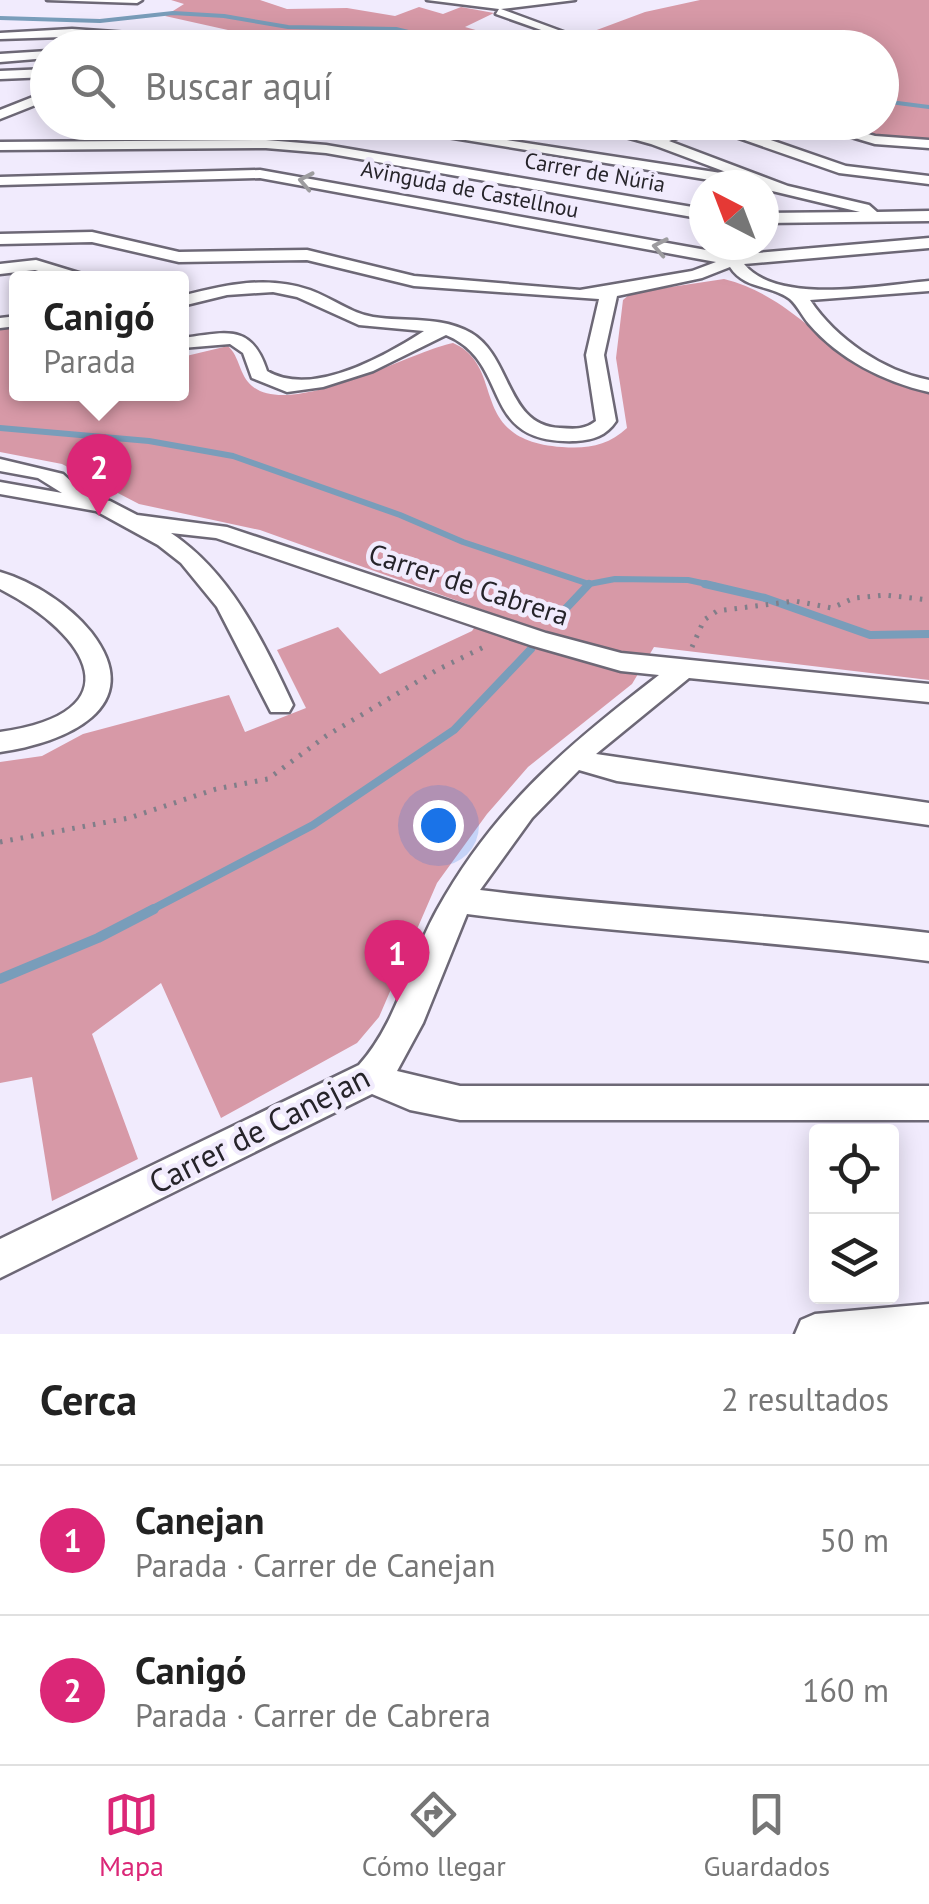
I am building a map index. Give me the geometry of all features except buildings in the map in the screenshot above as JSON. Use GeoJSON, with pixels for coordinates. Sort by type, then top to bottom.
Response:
{"type":"FeatureCollection","features":[{"type":"Feature","properties":{"kind":"street"},"geometry":{"type":"LineString","coordinates":[[52,0],[137,0]]}},
{"type":"Feature","properties":{"kind":"street"},"geometry":{"type":"LineString","coordinates":[[432,0],[492,6],[570,0]]}},
{"type":"Feature","properties":{"kind":"street"},"geometry":{"type":"LineString","coordinates":[[492,6],[554,30]]}},
{"type":"Feature","properties":{"kind":"street"},"geometry":{"type":"LineString","coordinates":[[0,36],[30,34]]}},
{"type":"Feature","properties":{"kind":"street"},"geometry":{"type":"LineString","coordinates":[[0,58],[30,56]]}},
{"type":"Feature","properties":{"kind":"street"},"geometry":{"type":"LineString","coordinates":[[3,73],[30,73]]}},
{"type":"Feature","properties":{"kind":"street"},"geometry":{"type":"LineString","coordinates":[[0,115],[30,102]]}},
{"type":"Feature","properties":{"kind":"street"},"geometry":{"type":"LineString","coordinates":[[477,140],[689,173]]}},
{"type":"Feature","properties":{"kind":"street"},"geometry":{"type":"LineString","coordinates":[[652,140],[731,170]]}},
{"type":"Feature","properties":{"kind":"street"},"geometry":{"type":"LineString","coordinates":[[762,140],[849,170],[892,179],[929,180]]}},
{"type":"Feature","properties":{"kind":"street"},"geometry":{"type":"LineString","coordinates":[[875,140],[929,144]]}},
{"type":"Feature","properties":{"kind":"street","name":"Carrer de Núria"},"geometry":{"type":"LineString","coordinates":[[0,146],[266,144],[316,148],[689,211]]}},
{"type":"Feature","properties":{"kind":"street","name":"Avinguda de Castellnou"},"geometry":{"type":"LineString","coordinates":[[0,181],[260,174],[689,252]]}},
{"type":"Feature","properties":{"kind":"street"},"geometry":{"type":"LineString","coordinates":[[779,187],[864,208],[870,213],[865,217]]}},
{"type":"Feature","properties":{"kind":"street"},"geometry":{"type":"LineString","coordinates":[[779,218],[929,216]]}},
{"type":"Feature","properties":{"kind":"street"},"geometry":{"type":"LineString","coordinates":[[0,238],[92,237],[179,256],[307,255],[414,281],[544,293],[609,293],[696,275],[734,260],[738,271],[750,280],[798,296],[929,286]]}},
{"type":"Feature","properties":{"kind":"street","name":"Avinguda de Castellnou"},"geometry":{"type":"LineString","coordinates":[[779,258],[929,243]]}},
{"type":"Feature","properties":{"kind":"street"},"geometry":{"type":"LineString","coordinates":[[0,269],[36,265],[54,271]]}},
{"type":"Feature","properties":{"kind":"street"},"geometry":{"type":"LineString","coordinates":[[189,300],[251,288],[285,288],[355,318],[459,333],[481,350],[518,421],[545,434],[585,434],[604,427],[606,421],[595,355],[609,293]]}},
{"type":"Feature","properties":{"kind":"street"},"geometry":{"type":"LineString","coordinates":[[798,296],[814,320],[862,358],[895,378],[929,386]]}},
{"type":"Feature","properties":{"kind":"street"},"geometry":{"type":"LineString","coordinates":[[189,342],[234,338],[251,350],[259,374],[280,386],[292,387],[389,356],[416,345],[439,328]]}},
{"type":"Feature","properties":{"kind":"street"},"geometry":{"type":"LineString","coordinates":[[0,465],[51,475],[75,492],[80,501]]}},
{"type":"Feature","properties":{"kind":"street","name":"Carrer de Cabrera"},"geometry":{"type":"LineString","coordinates":[[0,488],[102,506],[132,521],[219,532],[519,633],[621,662],[929,693]]}},
{"type":"Feature","properties":{"kind":"street"},"geometry":{"type":"LineString","coordinates":[[132,521],[170,542],[208,579],[250,640],[280,704]]}},
{"type":"Feature","properties":{"kind":"street"},"geometry":{"type":"LineString","coordinates":[[0,580],[71,623],[99,664],[98,691],[90,706],[55,732],[34,739],[0,742]]}},
{"type":"Feature","properties":{"kind":"street","name":"Carrer de Canejan"},"geometry":{"type":"LineString","coordinates":[[0,1258],[371,1077],[404,1036],[414,996],[459,900],[512,820],[571,757],[684,668]]}},
{"type":"Feature","properties":{"kind":"street"},"geometry":{"type":"LineString","coordinates":[[571,757],[617,770],[929,814]]}},
{"type":"Feature","properties":{"kind":"street"},"geometry":{"type":"LineString","coordinates":[[459,900],[580,916],[810,931],[929,947]]}},
{"type":"Feature","properties":{"kind":"street"},"geometry":{"type":"LineString","coordinates":[[371,1077],[410,1094],[460,1103],[929,1103]]}},
{"type":"Feature","properties":{"kind":"street"},"geometry":{"type":"LineString","coordinates":[[815,1334],[929,1324]]}},
{"type":"Feature","properties":{"kind":"path"},"geometry":{"type":"LineString","coordinates":[[684,668],[704,620],[717,611],[795,601],[832,608],[854,598],[886,595],[929,600]]}},
{"type":"Feature","properties":{"kind":"path"},"geometry":{"type":"LineString","coordinates":[[0,842],[129,818],[216,789],[268,779],[326,736],[437,670],[519,633]]}},
{"type":"Feature","properties":{"kind":"shaded area"},"geometry":{"type":"Polygon","coordinates":[[[171,0],[260,0],[287,9],[347,8],[395,16],[419,7],[443,14],[461,7],[494,13],[465,27],[476,30],[228,30],[165,16],[184,4],[171,0]]]}},
{"type":"Feature","properties":{"kind":"shaded area"},"geometry":{"type":"Polygon","coordinates":[[[700,0],[929,0],[929,140],[899,137],[899,30],[597,30],[645,12],[700,0]]]}},
{"type":"Feature","properties":{"kind":"shaded area"},"geometry":{"type":"Polygon","coordinates":[[[724,279],[778,303],[870,371],[929,393],[929,680],[654,647],[632,684],[528,767],[487,814],[437,883],[379,1017],[357,1043],[221,1118],[161,983],[92,1034],[138,1159],[52,1201],[32,1077],[0,1083],[0,762],[42,756],[83,734],[229,695],[245,732],[306,708],[277,650],[338,627],[380,674],[472,631],[486,611],[260,530],[139,504],[62,464],[0,452],[0,329],[9,328],[9,401],[189,401],[189,355],[228,346],[252,386],[270,394],[294,394],[351,380],[453,343],[480,368],[499,417],[512,431],[532,442],[580,447],[605,442],[627,428],[616,358],[623,300],[631,293],[724,279]]]}},
{"type":"Feature","properties":{"kind":"waterway"},"geometry":{"type":"LineString","coordinates":[[0,18],[100,21],[173,13],[224,16],[288,27],[400,30]]}},
{"type":"Feature","properties":{"kind":"waterway"},"geometry":{"type":"LineString","coordinates":[[899,103],[929,107]]}},
{"type":"Feature","properties":{"kind":"waterway"},"geometry":{"type":"LineString","coordinates":[[0,428],[149,441],[233,456],[400,515],[463,542],[589,584]]}},
{"type":"Feature","properties":{"kind":"waterway"},"geometry":{"type":"LineString","coordinates":[[589,584],[615,579],[688,580],[716,586]]}},
{"type":"Feature","properties":{"kind":"waterway"},"geometry":{"type":"LineString","coordinates":[[556,619],[589,584]]}},
{"type":"Feature","properties":{"kind":"waterway"},"geometry":{"type":"LineString","coordinates":[[705,584],[765,598],[870,635],[929,634]]}},
{"type":"Feature","properties":{"kind":"waterway"},"geometry":{"type":"LineString","coordinates":[[149,911],[313,825],[454,730],[531,649]]}},
{"type":"Feature","properties":{"kind":"waterway"},"geometry":{"type":"LineString","coordinates":[[0,979],[98,938],[154,909]]}},
{"type":"Feature","properties":{"kind":"place","name":"Canigó"},"geometry":{"type":"Point","coordinates":[99,516]}},
{"type":"Feature","properties":{"kind":"place","name":"Canejan"},"geometry":{"type":"Point","coordinates":[397,1002]}}]}
